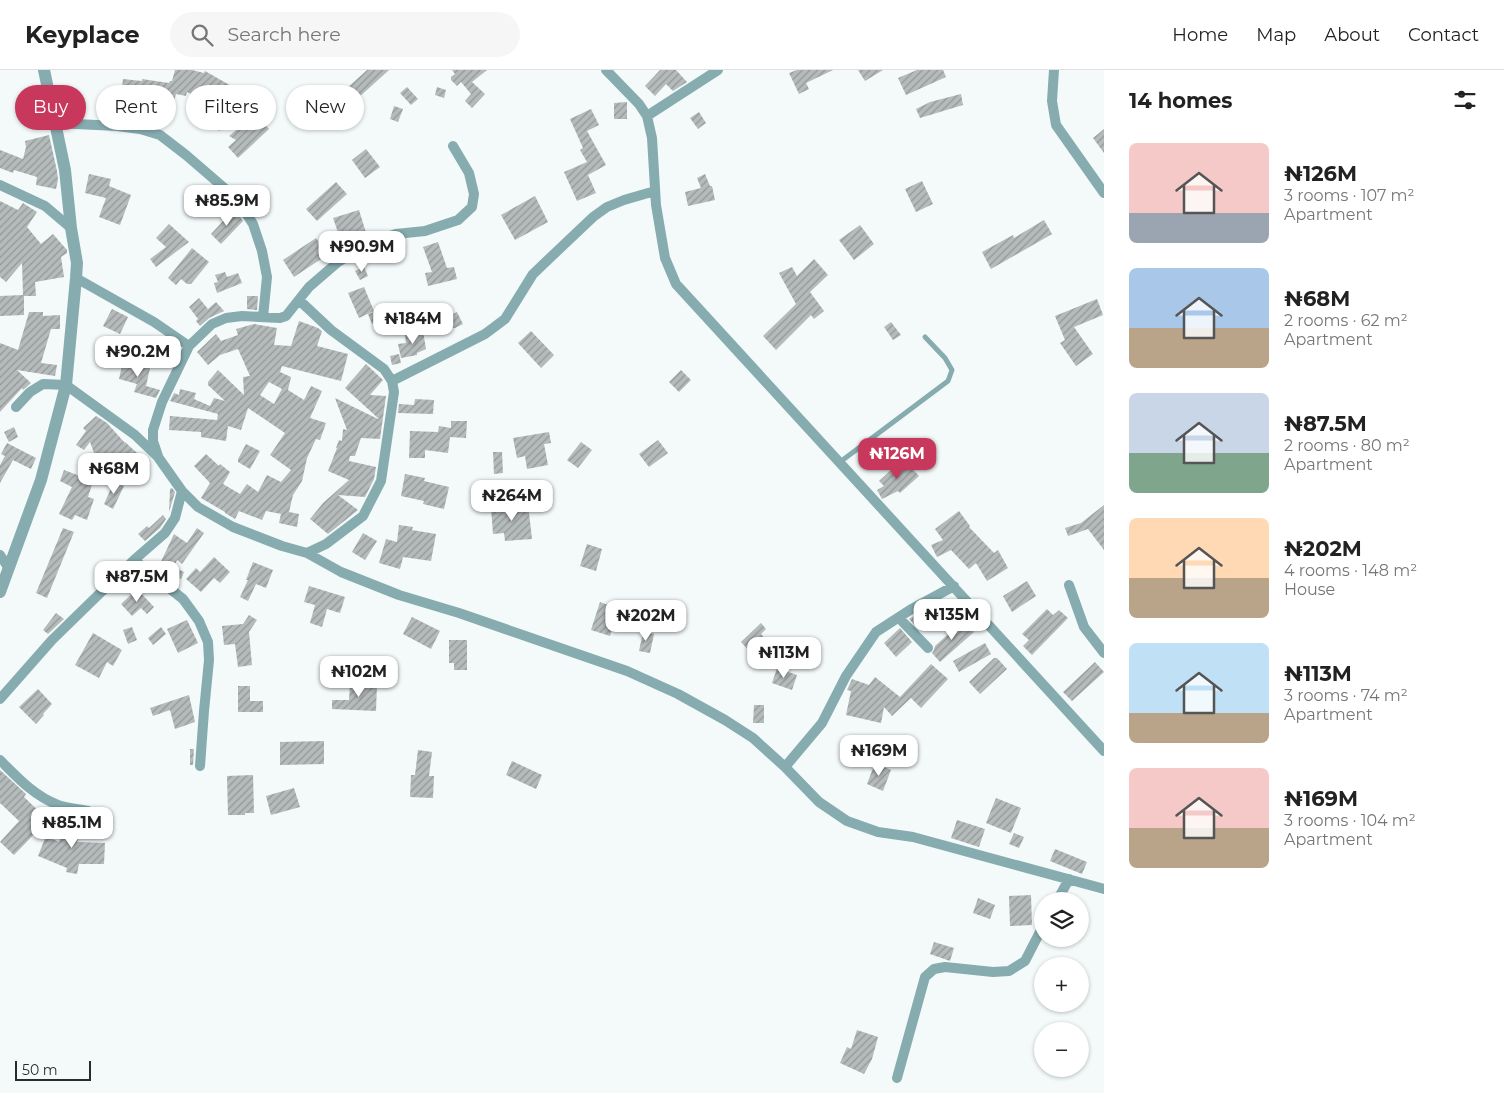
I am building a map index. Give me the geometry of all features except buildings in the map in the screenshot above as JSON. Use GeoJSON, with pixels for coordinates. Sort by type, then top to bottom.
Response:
{"type":"FeatureCollection","features":[{"type":"Feature","properties":{"kind":"street"},"geometry":{"type":"LineString","coordinates":[[44,70],[47,85]]}},
{"type":"Feature","properties":{"kind":"street"},"geometry":{"type":"LineString","coordinates":[[606,70],[634,98],[647,116],[652,138],[656,205],[665,258],[676,284],[1104,750]]}},
{"type":"Feature","properties":{"kind":"street"},"geometry":{"type":"LineString","coordinates":[[647,116],[718,70]]}},
{"type":"Feature","properties":{"kind":"street"},"geometry":{"type":"LineString","coordinates":[[1054,70],[1052,101],[1056,125],[1104,192]]}},
{"type":"Feature","properties":{"kind":"street"},"geometry":{"type":"LineString","coordinates":[[86,125],[117,126],[160,135],[237,199],[253,224],[262,251],[267,277],[263,317]]}},
{"type":"Feature","properties":{"kind":"street"},"geometry":{"type":"LineString","coordinates":[[0,592],[41,480],[66,385],[76,263],[65,170],[56,130]]}},
{"type":"Feature","properties":{"kind":"street"},"geometry":{"type":"LineString","coordinates":[[158,457],[153,441],[153,430],[162,402],[189,346],[212,324],[226,318],[242,316],[280,318],[286,316],[309,287],[338,262],[371,243],[396,234],[425,231],[458,220],[472,207],[474,194],[469,173],[453,146]]}},
{"type":"Feature","properties":{"kind":"street"},"geometry":{"type":"LineString","coordinates":[[0,185],[45,206],[71,228]]}},
{"type":"Feature","properties":{"kind":"street"},"geometry":{"type":"LineString","coordinates":[[392,381],[485,334],[505,319],[533,274],[593,217],[607,206],[655,191]]}},
{"type":"Feature","properties":{"kind":"street"},"geometry":{"type":"LineString","coordinates":[[76,278],[154,322],[189,346]]}},
{"type":"Feature","properties":{"kind":"street"},"geometry":{"type":"LineString","coordinates":[[299,300],[331,330],[384,369],[392,381],[394,392],[381,481],[363,516],[326,544],[307,553]]}},
{"type":"Feature","properties":{"kind":"street"},"geometry":{"type":"LineString","coordinates":[[16,406],[30,392],[43,384],[66,385],[135,435],[158,457],[182,491],[198,507],[233,527],[282,546],[307,553],[342,572],[399,595],[460,613],[627,671],[678,694],[753,738],[819,802],[847,821],[878,832],[913,837],[1104,889]]}},
{"type":"Feature","properties":{"kind":"street"},"geometry":{"type":"LineString","coordinates":[[0,699],[52,640],[134,560],[166,533],[175,518],[182,491]]}},
{"type":"Feature","properties":{"kind":"street"},"geometry":{"type":"LineString","coordinates":[[0,555],[8,567]]}},
{"type":"Feature","properties":{"kind":"street"},"geometry":{"type":"LineString","coordinates":[[134,560],[183,599],[200,621],[208,642],[209,660],[200,766]]}},
{"type":"Feature","properties":{"kind":"street"},"geometry":{"type":"LineString","coordinates":[[1068,585],[1084,627],[1104,653]]}},
{"type":"Feature","properties":{"kind":"street"},"geometry":{"type":"LineString","coordinates":[[785,767],[822,722],[846,676],[876,632],[954,586]]}},
{"type":"Feature","properties":{"kind":"street"},"geometry":{"type":"LineString","coordinates":[[898,618],[928,648]]}},
{"type":"Feature","properties":{"kind":"street"},"geometry":{"type":"LineString","coordinates":[[0,760],[23,783],[43,798],[59,805],[88,810]]}},
{"type":"Feature","properties":{"kind":"street"},"geometry":{"type":"LineString","coordinates":[[1062,892],[1069,879]]}},
{"type":"Feature","properties":{"kind":"street"},"geometry":{"type":"LineString","coordinates":[[897,1078],[924,977],[934,969],[945,967],[993,972],[1009,971],[1025,961],[1034,944]]}},
{"type":"Feature","properties":{"kind":"lane"},"geometry":{"type":"LineString","coordinates":[[840,462],[948,381],[952,370],[945,358],[924,337]]}}]}
